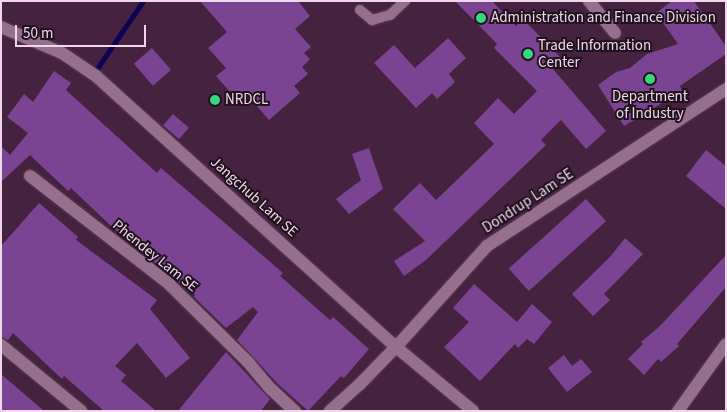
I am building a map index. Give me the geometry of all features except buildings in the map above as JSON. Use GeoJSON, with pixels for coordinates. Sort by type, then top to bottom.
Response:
{"type":"FeatureCollection","features":[{"type":"Feature","properties":{"kind":"street"},"geometry":{"type":"LineString","coordinates":[[589,1],[615,33]]}},
{"type":"Feature","properties":{"kind":"street","name":"Jangchub Lam SE"},"geometry":{"type":"LineString","coordinates":[[1,27],[62,52],[96,76],[396,347],[474,411]]}},
{"type":"Feature","properties":{"kind":"street","name":"Dondrup Lam SE"},"geometry":{"type":"LineString","coordinates":[[330,411],[360,385],[487,246],[726,89]]}},
{"type":"Feature","properties":{"kind":"street","name":"Phendey Lam SE"},"geometry":{"type":"LineString","coordinates":[[30,176],[169,284],[248,362],[271,390],[296,411]]}},
{"type":"Feature","properties":{"kind":"street"},"geometry":{"type":"LineString","coordinates":[[678,411],[726,344]]}},
{"type":"Feature","properties":{"kind":"street"},"geometry":{"type":"LineString","coordinates":[[1,346],[80,411]]}},
{"type":"Feature","properties":{"kind":"lane"},"geometry":{"type":"LineString","coordinates":[[360,10],[372,20],[390,15],[405,1]]}},
{"type":"Feature","properties":{"kind":"waterway"},"geometry":{"type":"LineString","coordinates":[[94,73],[143,1]]}},
{"type":"Feature","properties":{"kind":"place","name":"Administration and Finance Division"},"geometry":{"type":"Point","coordinates":[481,18]}},
{"type":"Feature","properties":{"kind":"place","name":"Trade Information Center"},"geometry":{"type":"Point","coordinates":[528,54]}},
{"type":"Feature","properties":{"kind":"place","name":"Department of Industry"},"geometry":{"type":"Point","coordinates":[650,79]}},
{"type":"Feature","properties":{"kind":"place","name":"NRDCL"},"geometry":{"type":"Point","coordinates":[215,100]}}]}
